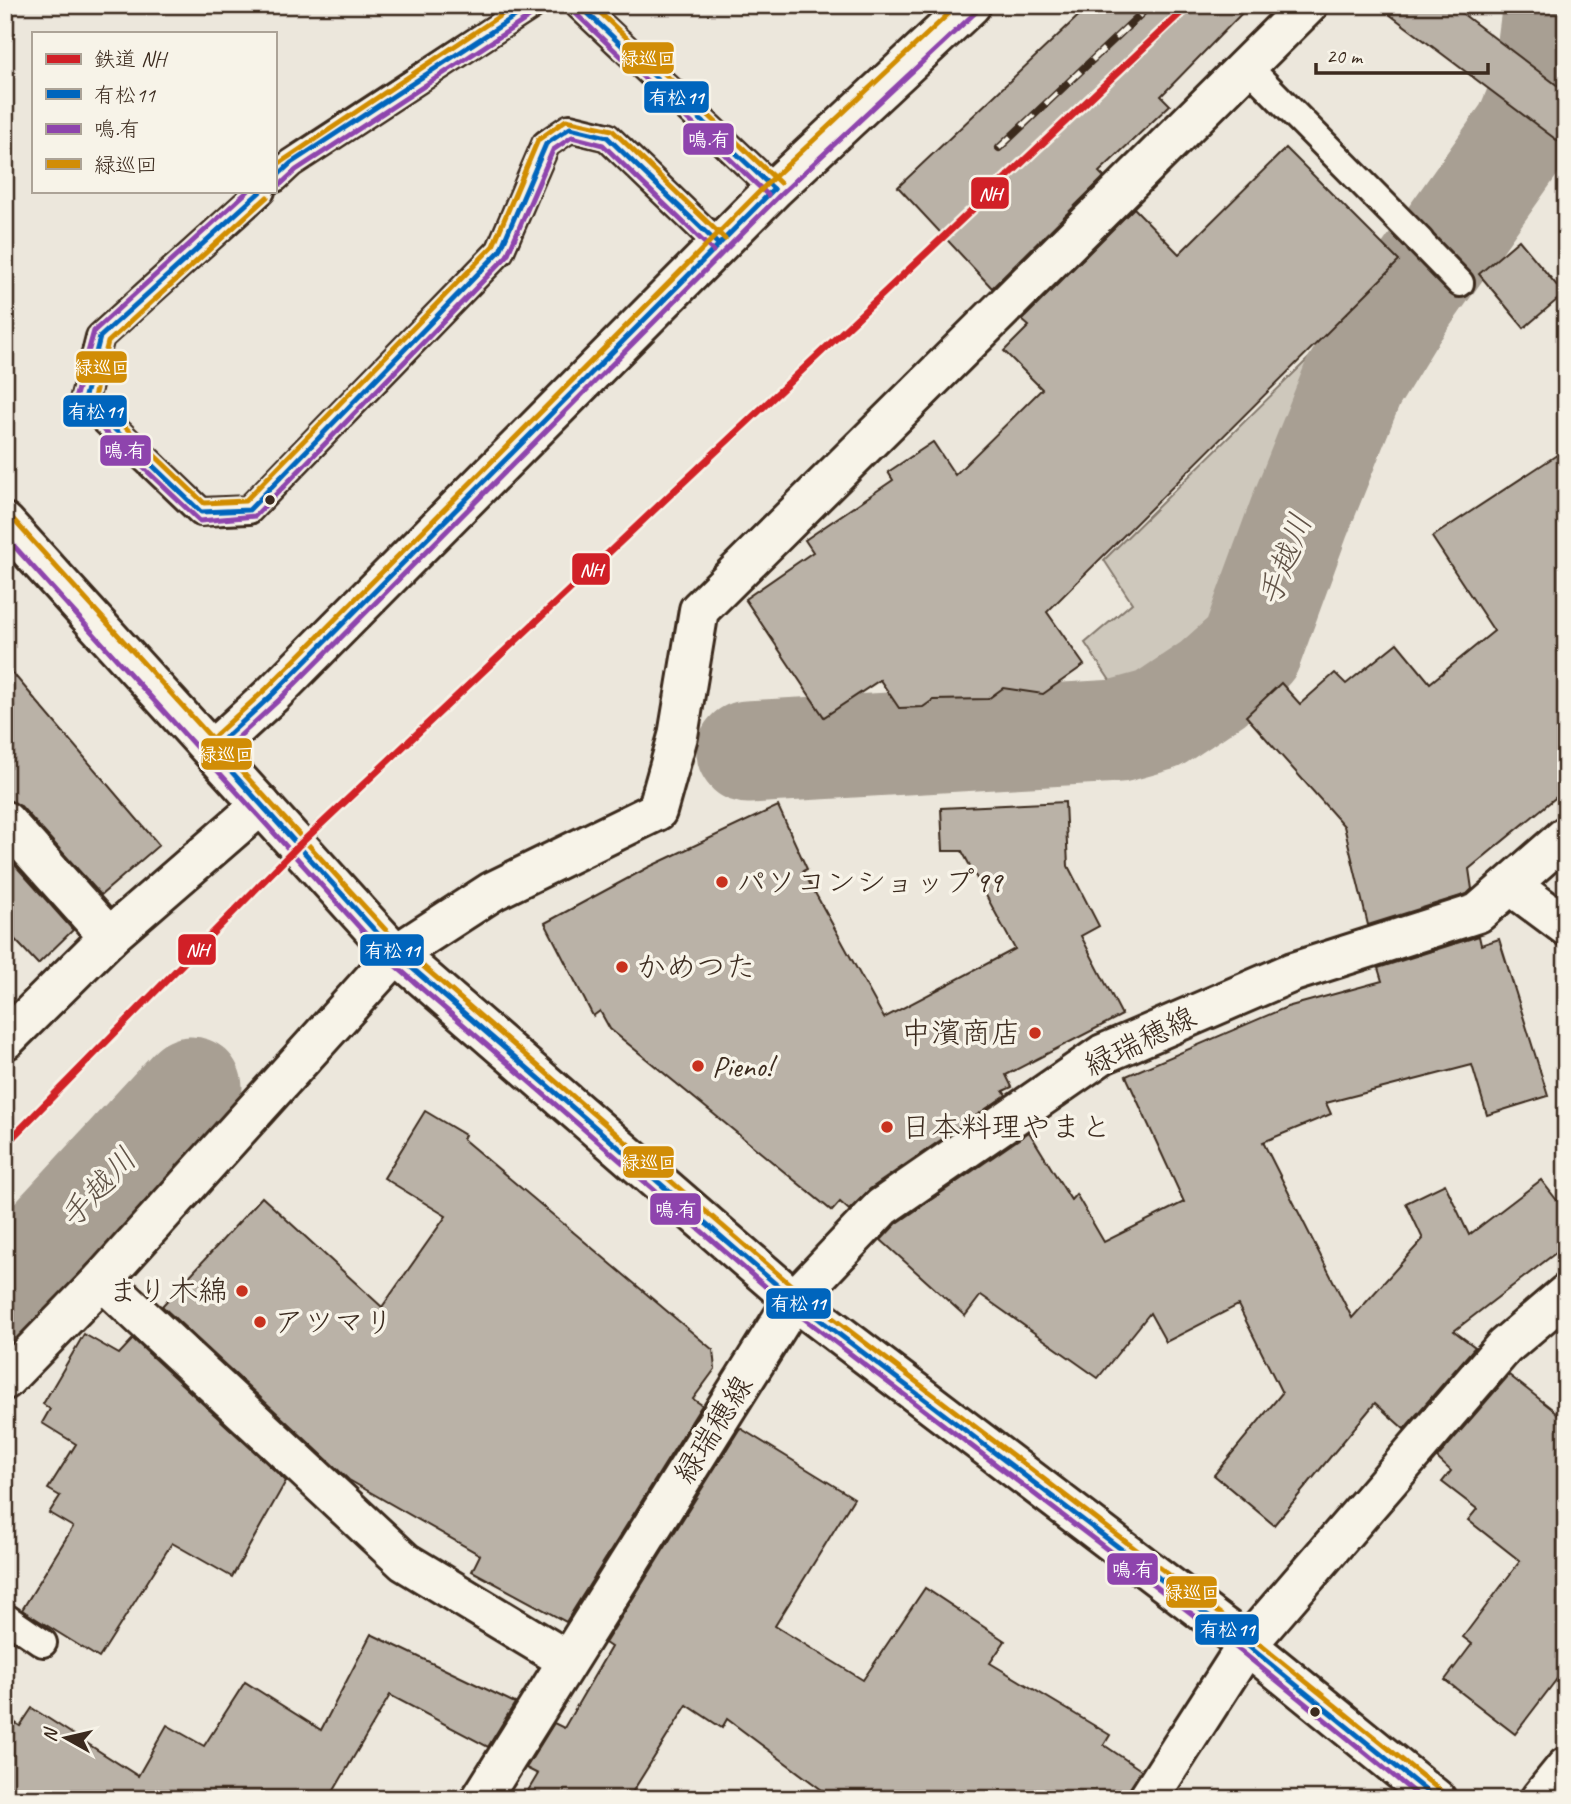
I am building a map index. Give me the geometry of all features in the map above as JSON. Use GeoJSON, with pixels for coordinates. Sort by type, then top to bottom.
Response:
{"type":"FeatureCollection","features":[{"type":"Feature","properties":{"kind":"street"},"geometry":{"type":"LineString","coordinates":[[212,750],[273,694],[775,188],[971,5]]}},
{"type":"Feature","properties":{"kind":"street"},"geometry":{"type":"LineString","coordinates":[[5,1380],[103,1280],[396,954],[493,891],[657,811],[678,736],[699,610],[1248,68],[1308,5]]}},
{"type":"Feature","properties":{"kind":"street"},"geometry":{"type":"LineString","coordinates":[[5,523],[396,954],[794,1300],[1247,1644],[1436,1799]]}},
{"type":"Feature","properties":{"kind":"street"},"geometry":{"type":"LineString","coordinates":[[5,1040],[109,937],[261,804]]}},
{"type":"Feature","properties":{"kind":"street"},"geometry":{"type":"LineString","coordinates":[[5,821],[109,937]]}},
{"type":"Feature","properties":{"kind":"street","name":"緑瑞穂線"},"geometry":{"type":"LineString","coordinates":[[481,1799],[794,1300],[882,1207],[1102,1054],[1293,972],[1478,913],[1566,836]]}},
{"type":"Feature","properties":{"kind":"street"},"geometry":{"type":"LineString","coordinates":[[1511,886],[1566,926]]}},
{"type":"Feature","properties":{"kind":"street"},"geometry":{"type":"LineString","coordinates":[[103,1280],[405,1562],[567,1660]]}},
{"type":"Feature","properties":{"kind":"street"},"geometry":{"type":"LineString","coordinates":[[1148,1799],[1247,1644],[1504,1347],[1566,1294]]}},
{"type":"Feature","properties":{"kind":"street"},"geometry":{"type":"LineString","coordinates":[[1540,1799],[1566,1767]]}},
{"type":"Feature","properties":{"kind":"lane"},"geometry":{"type":"LineString","coordinates":[[276,177],[291,163],[532,5]]}},
{"type":"Feature","properties":{"kind":"lane"},"geometry":{"type":"LineString","coordinates":[[579,5],[775,188]]}},
{"type":"Feature","properties":{"kind":"lane"},"geometry":{"type":"LineString","coordinates":[[1248,68],[1460,283]]}},
{"type":"Feature","properties":{"kind":"lane"},"geometry":{"type":"LineString","coordinates":[[260,192],[100,337],[84,400],[201,512],[249,510],[500,251],[546,144],[570,128],[607,137],[719,244]]}},
{"type":"Feature","properties":{"kind":"lane"},"geometry":{"type":"LineString","coordinates":[[5,1617],[43,1643]]}},
{"type":"Feature","properties":{"kind":"shaded area"},"geometry":{"type":"Polygon","coordinates":[[[1376,292],[1388,304],[1339,377],[1281,510],[1240,644],[1206,676],[1133,715],[1085,643],[1132,603],[1104,560],[1376,292]]]}},
{"type":"Feature","properties":{"kind":"building"},"geometry":{"type":"Polygon","coordinates":[[[1090,5],[1250,5],[1161,96],[1170,105],[1099,172],[1104,177],[992,288],[898,187],[1090,5]]]}},
{"type":"Feature","properties":{"kind":"building"},"geometry":{"type":"Polygon","coordinates":[[[1377,5],[1451,5],[1566,92],[1566,147],[1377,5]]]}},
{"type":"Feature","properties":{"kind":"building"},"geometry":{"type":"Polygon","coordinates":[[[1286,148],[1399,261],[1047,612],[1084,665],[1043,694],[1003,688],[988,699],[933,700],[923,707],[899,708],[880,680],[824,717],[745,599],[813,552],[805,540],[893,480],[888,472],[933,442],[955,475],[1042,389],[1004,351],[1029,326],[1022,320],[1134,208],[1179,254],[1286,148]]]}},
{"type":"Feature","properties":{"kind":"building"},"geometry":{"type":"Polygon","coordinates":[[[1519,240],[1564,294],[1524,328],[1479,274],[1519,240]]]}},
{"type":"Feature","properties":{"kind":"building"},"geometry":{"type":"Polygon","coordinates":[[[1566,449],[1566,789],[1469,869],[1472,889],[1467,894],[1368,925],[1344,826],[1246,716],[1281,683],[1300,704],[1335,673],[1346,684],[1397,643],[1430,683],[1494,631],[1432,537],[1566,449]]]}},
{"type":"Feature","properties":{"kind":"building"},"geometry":{"type":"Polygon","coordinates":[[[5,664],[159,845],[101,895],[21,806],[5,800],[5,664]]]}},
{"type":"Feature","properties":{"kind":"building"},"geometry":{"type":"Polygon","coordinates":[[[1065,802],[1068,866],[1099,926],[1081,936],[1122,1015],[1006,1075],[1012,1087],[1003,1091],[1006,1095],[870,1189],[849,1210],[840,1202],[832,1211],[610,1029],[600,1011],[593,1016],[545,923],[649,867],[778,806],[807,869],[803,871],[884,1018],[1015,949],[962,851],[943,851],[941,808],[1065,802]]]}},
{"type":"Feature","properties":{"kind":"building"},"geometry":{"type":"Polygon","coordinates":[[[5,854],[73,930],[38,964],[5,929],[5,854]]]}},
{"type":"Feature","properties":{"kind":"building"},"geometry":{"type":"Polygon","coordinates":[[[1479,936],[1481,945],[1499,939],[1548,1096],[1487,1115],[1472,1065],[1326,1103],[1331,1114],[1263,1142],[1352,1318],[1423,1239],[1406,1203],[1445,1184],[1469,1235],[1541,1180],[1566,1212],[1566,1245],[1454,1331],[1475,1347],[1404,1429],[1375,1403],[1274,1525],[1214,1475],[1282,1393],[1238,1305],[1166,1342],[1150,1313],[1098,1378],[981,1295],[965,1316],[881,1240],[896,1224],[1029,1132],[1071,1200],[1076,1194],[1104,1242],[1184,1202],[1126,1076],[1287,1007],[1382,981],[1378,968],[1479,936]]]}},
{"type":"Feature","properties":{"kind":"building"},"geometry":{"type":"Polygon","coordinates":[[[425,1111],[465,1135],[463,1139],[713,1350],[715,1369],[693,1399],[702,1405],[566,1622],[472,1571],[480,1555],[349,1480],[162,1306],[262,1197],[382,1307],[446,1216],[384,1178],[425,1111]]]}},
{"type":"Feature","properties":{"kind":"building"},"geometry":{"type":"Polygon","coordinates":[[[84,1334],[119,1354],[133,1339],[286,1481],[232,1577],[172,1543],[99,1658],[22,1610],[73,1527],[49,1513],[60,1496],[48,1489],[76,1444],[42,1423],[50,1409],[43,1404],[84,1334]]]}},
{"type":"Feature","properties":{"kind":"building"},"geometry":{"type":"Polygon","coordinates":[[[1509,1375],[1566,1420],[1566,1667],[1515,1734],[1445,1680],[1472,1644],[1463,1637],[1520,1561],[1468,1520],[1477,1509],[1442,1482],[1451,1471],[1437,1458],[1509,1375]]]}},
{"type":"Feature","properties":{"kind":"building"},"geometry":{"type":"Polygon","coordinates":[[[740,1428],[854,1498],[775,1626],[863,1680],[925,1588],[1005,1641],[990,1663],[1110,1735],[1104,1745],[1141,1770],[1126,1799],[834,1799],[727,1719],[722,1728],[687,1705],[628,1799],[523,1799],[538,1774],[526,1768],[554,1723],[564,1728],[611,1647],[605,1643],[740,1428]]]}},
{"type":"Feature","properties":{"kind":"building"},"geometry":{"type":"Polygon","coordinates":[[[371,1634],[515,1703],[488,1747],[390,1695],[329,1799],[5,1799],[5,1716],[20,1726],[32,1708],[138,1776],[167,1725],[204,1746],[245,1682],[321,1730],[371,1634]]]}},
{"type":"Feature","properties":{"kind":"waterway","name":"手越川"},"geometry":{"type":"LineString","coordinates":[[748,752],[1118,731],[1158,720],[1213,683],[1251,649],[1353,383],[1392,319],[1526,130],[1543,89],[1554,5]]}},
{"type":"Feature","properties":{"kind":"waterway","name":"手越川"},"geometry":{"type":"LineString","coordinates":[[5,1289],[191,1088]]}},
{"type":"Feature","properties":{"kind":"railway"},"geometry":{"type":"LineString","coordinates":[[999,148],[1143,12]]}},
{"type":"Feature","properties":{"kind":"rail line","name":"NH"},"geometry":{"type":"LineString","coordinates":[[5,1145],[298,846],[1189,5]]}},
{"type":"Feature","properties":{"kind":"transit line","name":"緑巡回"},"geometry":{"type":"LineString","coordinates":[[276,165],[516,5]]}},
{"type":"Feature","properties":{"kind":"transit line","name":"有松11"},"geometry":{"type":"LineString","coordinates":[[276,177],[291,163],[532,5]]}},
{"type":"Feature","properties":{"kind":"transit line","name":"有松11"},"geometry":{"type":"LineString","coordinates":[[579,5],[774,189]]}},
{"type":"Feature","properties":{"kind":"transit line","name":"緑巡回"},"geometry":{"type":"LineString","coordinates":[[592,5],[780,183]]}},
{"type":"Feature","properties":{"kind":"transit line","name":"緑巡回"},"geometry":{"type":"LineString","coordinates":[[206,744],[267,688],[768,183],[958,5]]}},
{"type":"Feature","properties":{"kind":"transit line","name":"鳴.有"},"geometry":{"type":"LineString","coordinates":[[573,11],[768,195]]}},
{"type":"Feature","properties":{"kind":"transit line","name":"鳴.有"},"geometry":{"type":"LineString","coordinates":[[218,756],[279,700],[780,195],[977,11]]}},
{"type":"Feature","properties":{"kind":"transit line","name":"鳴.有"},"geometry":{"type":"LineString","coordinates":[[281,184],[296,170],[537,12]]}},
{"type":"Feature","properties":{"kind":"transit line","name":"緑巡回"},"geometry":{"type":"LineString","coordinates":[[267,197],[108,342],[94,397],[204,503],[245,501],[493,246],[538,140],[566,120],[612,130],[725,239]]}},
{"type":"Feature","properties":{"kind":"transit line","name":"有松11"},"geometry":{"type":"LineString","coordinates":[[260,192],[100,337],[84,400],[201,512],[249,510],[500,251],[546,144],[570,128],[607,137],[719,245]]}},
{"type":"Feature","properties":{"kind":"transit line","name":"鳴.有"},"geometry":{"type":"LineString","coordinates":[[247,192],[94,331],[75,399],[78,406],[200,521],[255,516],[507,256],[553,150],[572,137],[603,145],[713,251]]}},
{"type":"Feature","properties":{"kind":"transit line","name":"有松11"},"geometry":{"type":"LineString","coordinates":[[212,750],[273,694],[774,189]]}},
{"type":"Feature","properties":{"kind":"transit line","name":"緑巡回"},"geometry":{"type":"LineString","coordinates":[[11,517],[402,948],[800,1293],[1252,1638],[1442,1792]]}},
{"type":"Feature","properties":{"kind":"transit line","name":"鳴.有"},"geometry":{"type":"LineString","coordinates":[[5,536],[390,961],[789,1307],[1242,1652],[1422,1799]]}},
{"type":"Feature","properties":{"kind":"transit line","name":"有松11"},"geometry":{"type":"LineString","coordinates":[[212,750],[396,954],[794,1300],[1247,1645],[1436,1799]]}},
{"type":"Feature","properties":{"kind":"place","name":"パソコンショップ99"},"geometry":{"type":"Point","coordinates":[722,882]}},
{"type":"Feature","properties":{"kind":"place","name":"かめつた"},"geometry":{"type":"Point","coordinates":[622,967]}},
{"type":"Feature","properties":{"kind":"place","name":"中濱商店"},"geometry":{"type":"Point","coordinates":[1035,1033]}},
{"type":"Feature","properties":{"kind":"place","name":"Pieno!"},"geometry":{"type":"Point","coordinates":[698,1066]}},
{"type":"Feature","properties":{"kind":"place","name":"日本料理やまと"},"geometry":{"type":"Point","coordinates":[887,1127]}},
{"type":"Feature","properties":{"kind":"place","name":"まり木綿"},"geometry":{"type":"Point","coordinates":[242,1291]}},
{"type":"Feature","properties":{"kind":"place","name":"アツマリ"},"geometry":{"type":"Point","coordinates":[260,1322]}}]}
